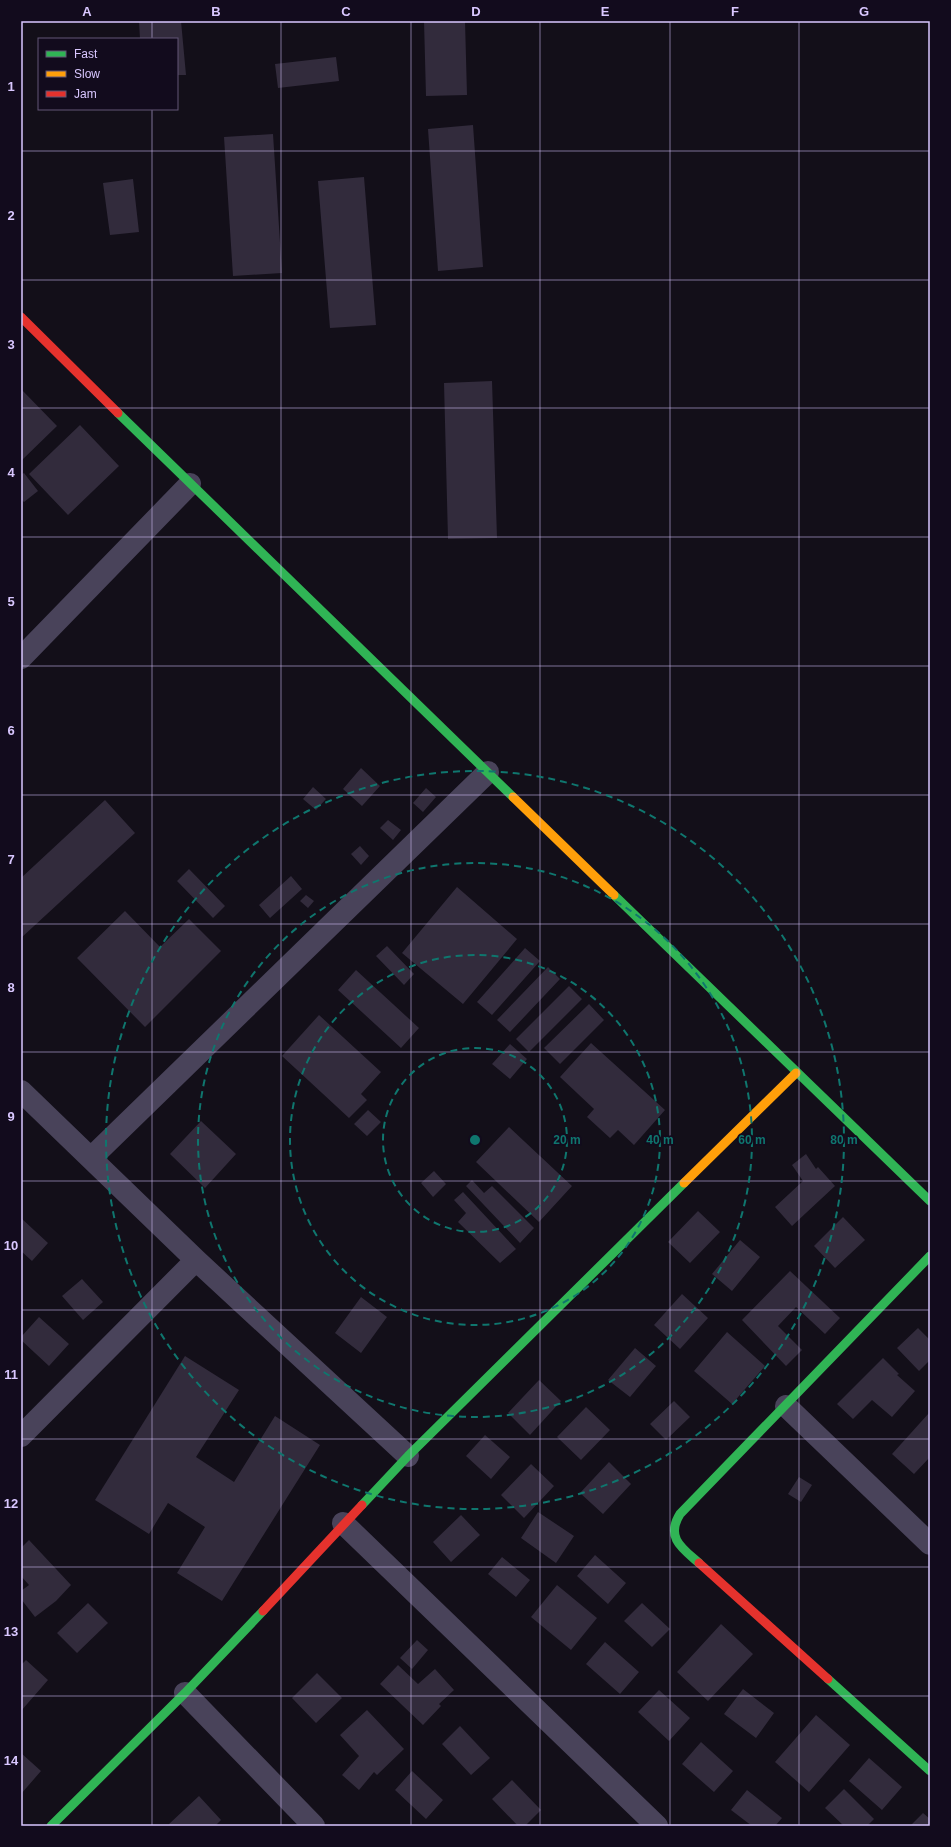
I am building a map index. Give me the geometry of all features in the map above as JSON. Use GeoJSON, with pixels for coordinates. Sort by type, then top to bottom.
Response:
{"type":"FeatureCollection","features":[{"type":"Feature","properties":{"kind":"street"},"geometry":{"type":"LineString","coordinates":[[21,317],[190,484],[796,1073],[930,1201]]}},
{"type":"Feature","properties":{"kind":"street"},"geometry":{"type":"LineString","coordinates":[[21,658],[190,484]]}},
{"type":"Feature","properties":{"kind":"street"},"geometry":{"type":"LineString","coordinates":[[91,1158],[488,772]]}},
{"type":"Feature","properties":{"kind":"street"},"geometry":{"type":"LineString","coordinates":[[51,1826],[185,1694],[343,1523],[408,1456],[796,1073]]}},
{"type":"Feature","properties":{"kind":"street"},"geometry":{"type":"LineString","coordinates":[[21,1091],[196,1260],[408,1456]]}},
{"type":"Feature","properties":{"kind":"street"},"geometry":{"type":"LineString","coordinates":[[930,1256],[680,1514],[674,1523],[673,1533],[679,1545],[930,1771]]}},
{"type":"Feature","properties":{"kind":"street"},"geometry":{"type":"LineString","coordinates":[[21,1436],[196,1260]]}},
{"type":"Feature","properties":{"kind":"street"},"geometry":{"type":"LineString","coordinates":[[786,1406],[930,1544]]}},
{"type":"Feature","properties":{"kind":"street"},"geometry":{"type":"LineString","coordinates":[[343,1523],[657,1826]]}},
{"type":"Feature","properties":{"kind":"street"},"geometry":{"type":"LineString","coordinates":[[185,1694],[314,1826]]}},
{"type":"Feature","properties":{"kind":"building"},"geometry":{"type":"Polygon","coordinates":[[[139,21],[181,21],[186,75],[178,75],[178,38],[140,38],[139,21]]]}},
{"type":"Feature","properties":{"kind":"building"},"geometry":{"type":"Polygon","coordinates":[[[424,21],[465,21],[467,95],[426,96],[424,21]]]}},
{"type":"Feature","properties":{"kind":"building"},"geometry":{"type":"Polygon","coordinates":[[[336,57],[339,81],[278,88],[275,64],[336,57]]]}},
{"type":"Feature","properties":{"kind":"building"},"geometry":{"type":"Polygon","coordinates":[[[473,125],[483,267],[438,271],[428,129],[473,125]]]}},
{"type":"Feature","properties":{"kind":"building"},"geometry":{"type":"Polygon","coordinates":[[[273,134],[282,273],[233,276],[224,137],[273,134]]]}},
{"type":"Feature","properties":{"kind":"building"},"geometry":{"type":"Polygon","coordinates":[[[364,177],[376,325],[330,328],[318,181],[364,177]]]}},
{"type":"Feature","properties":{"kind":"building"},"geometry":{"type":"Polygon","coordinates":[[[133,179],[139,232],[110,235],[103,183],[133,179]]]}},
{"type":"Feature","properties":{"kind":"building"},"geometry":{"type":"Polygon","coordinates":[[[492,381],[497,538],[448,539],[444,383],[492,381]]]}},
{"type":"Feature","properties":{"kind":"building"},"geometry":{"type":"Polygon","coordinates":[[[21,389],[57,426],[21,461],[21,389]]]}},
{"type":"Feature","properties":{"kind":"building"},"geometry":{"type":"Polygon","coordinates":[[[80,425],[119,466],[68,515],[29,474],[80,425]]]}},
{"type":"Feature","properties":{"kind":"building"},"geometry":{"type":"Polygon","coordinates":[[[24,473],[38,491],[24,502],[21,499],[21,475],[24,473]]]}},
{"type":"Feature","properties":{"kind":"building"},"geometry":{"type":"Polygon","coordinates":[[[361,768],[380,786],[362,806],[343,789],[361,768]]]}},
{"type":"Feature","properties":{"kind":"building"},"geometry":{"type":"Polygon","coordinates":[[[313,787],[326,799],[316,810],[303,799],[313,787]]]}},
{"type":"Feature","properties":{"kind":"building"},"geometry":{"type":"Polygon","coordinates":[[[426,788],[436,797],[423,812],[413,803],[426,788]]]}},
{"type":"Feature","properties":{"kind":"building"},"geometry":{"type":"Polygon","coordinates":[[[105,800],[135,833],[21,938],[21,878],[105,800]]]}},
{"type":"Feature","properties":{"kind":"building"},"geometry":{"type":"Polygon","coordinates":[[[388,820],[401,830],[393,840],[380,828],[388,820]]]}},
{"type":"Feature","properties":{"kind":"building"},"geometry":{"type":"Polygon","coordinates":[[[360,846],[369,856],[361,865],[351,854],[360,846]]]}},
{"type":"Feature","properties":{"kind":"building"},"geometry":{"type":"Polygon","coordinates":[[[189,869],[225,906],[213,918],[177,881],[189,869]]]}},
{"type":"Feature","properties":{"kind":"building"},"geometry":{"type":"Polygon","coordinates":[[[291,876],[302,889],[270,918],[259,905],[291,876]]]}},
{"type":"Feature","properties":{"kind":"building"},"geometry":{"type":"Polygon","coordinates":[[[457,887],[517,939],[463,1004],[402,953],[457,887]]]}},
{"type":"Feature","properties":{"kind":"building"},"geometry":{"type":"Polygon","coordinates":[[[306,895],[314,901],[308,908],[300,901],[306,895]]]}},
{"type":"Feature","properties":{"kind":"building"},"geometry":{"type":"Polygon","coordinates":[[[125,911],[160,947],[189,919],[221,951],[145,1027],[77,958],[125,911]]]}},
{"type":"Feature","properties":{"kind":"building"},"geometry":{"type":"Polygon","coordinates":[[[387,946],[414,974],[404,985],[376,956],[387,946]]]}},
{"type":"Feature","properties":{"kind":"building"},"geometry":{"type":"Polygon","coordinates":[[[525,948],[540,961],[492,1015],[477,1002],[525,948]]]}},
{"type":"Feature","properties":{"kind":"building"},"geometry":{"type":"Polygon","coordinates":[[[548,967],[560,979],[510,1032],[497,1020],[548,967]]]}},
{"type":"Feature","properties":{"kind":"building"},"geometry":{"type":"Polygon","coordinates":[[[356,970],[419,1028],[401,1048],[338,990],[356,970]]]}},
{"type":"Feature","properties":{"kind":"building"},"geometry":{"type":"Polygon","coordinates":[[[569,986],[582,999],[529,1052],[516,1039],[569,986]]]}},
{"type":"Feature","properties":{"kind":"building"},"geometry":{"type":"Polygon","coordinates":[[[589,1004],[604,1020],[560,1064],[544,1048],[589,1004]]]}},
{"type":"Feature","properties":{"kind":"building"},"geometry":{"type":"Polygon","coordinates":[[[319,1015],[381,1072],[361,1094],[367,1100],[349,1118],[282,1056],[319,1015]]]}},
{"type":"Feature","properties":{"kind":"building"},"geometry":{"type":"Polygon","coordinates":[[[591,1043],[665,1110],[634,1145],[618,1130],[610,1138],[587,1117],[594,1109],[560,1077],[591,1043]]]}},
{"type":"Feature","properties":{"kind":"building"},"geometry":{"type":"Polygon","coordinates":[[[510,1044],[527,1059],[510,1079],[492,1064],[510,1044]]]}},
{"type":"Feature","properties":{"kind":"building"},"geometry":{"type":"Polygon","coordinates":[[[368,1110],[381,1122],[367,1136],[354,1124],[368,1110]]]}},
{"type":"Feature","properties":{"kind":"building"},"geometry":{"type":"Polygon","coordinates":[[[201,1121],[236,1154],[205,1188],[170,1154],[201,1121]]]}},
{"type":"Feature","properties":{"kind":"building"},"geometry":{"type":"Polygon","coordinates":[[[509,1127],[572,1186],[539,1222],[476,1162],[509,1127]]]}},
{"type":"Feature","properties":{"kind":"building"},"geometry":{"type":"Polygon","coordinates":[[[806,1154],[816,1169],[818,1167],[835,1186],[792,1226],[775,1207],[803,1181],[792,1165],[806,1154]]]}},
{"type":"Feature","properties":{"kind":"building"},"geometry":{"type":"Polygon","coordinates":[[[434,1171],[446,1184],[433,1197],[421,1183],[434,1171]]]}},
{"type":"Feature","properties":{"kind":"building"},"geometry":{"type":"Polygon","coordinates":[[[472,1180],[484,1193],[492,1186],[534,1228],[520,1243],[466,1186],[472,1180]]]}},
{"type":"Feature","properties":{"kind":"building"},"geometry":{"type":"Polygon","coordinates":[[[463,1192],[516,1249],[500,1263],[458,1222],[466,1213],[454,1200],[463,1192]]]}},
{"type":"Feature","properties":{"kind":"building"},"geometry":{"type":"Polygon","coordinates":[[[698,1211],[720,1232],[690,1263],[668,1242],[698,1211]]]}},
{"type":"Feature","properties":{"kind":"building"},"geometry":{"type":"Polygon","coordinates":[[[843,1217],[865,1240],[835,1268],[814,1246],[843,1217]]]}},
{"type":"Feature","properties":{"kind":"building"},"geometry":{"type":"Polygon","coordinates":[[[21,1218],[48,1243],[32,1261],[21,1251],[21,1218]]]}},
{"type":"Feature","properties":{"kind":"building"},"geometry":{"type":"Polygon","coordinates":[[[740,1240],[760,1257],[732,1291],[712,1274],[740,1240]]]}},
{"type":"Feature","properties":{"kind":"building"},"geometry":{"type":"Polygon","coordinates":[[[790,1271],[840,1318],[825,1334],[796,1307],[778,1326],[802,1350],[786,1366],[742,1320],[790,1271]]]}},
{"type":"Feature","properties":{"kind":"building"},"geometry":{"type":"Polygon","coordinates":[[[82,1279],[103,1302],[83,1320],[62,1296],[82,1279]]]}},
{"type":"Feature","properties":{"kind":"building"},"geometry":{"type":"Polygon","coordinates":[[[682,1294],[708,1318],[680,1349],[654,1325],[682,1294]]]}},
{"type":"Feature","properties":{"kind":"building"},"geometry":{"type":"Polygon","coordinates":[[[361,1297],[387,1317],[361,1353],[335,1333],[361,1297]]]}},
{"type":"Feature","properties":{"kind":"building"},"geometry":{"type":"Polygon","coordinates":[[[39,1317],[69,1344],[49,1366],[21,1340],[21,1337],[39,1317]]]}},
{"type":"Feature","properties":{"kind":"building"},"geometry":{"type":"Polygon","coordinates":[[[918,1328],[930,1340],[930,1360],[919,1371],[897,1348],[918,1328]]]}},
{"type":"Feature","properties":{"kind":"building"},"geometry":{"type":"Polygon","coordinates":[[[727,1332],[765,1366],[732,1404],[694,1371],[727,1332]]]}},
{"type":"Feature","properties":{"kind":"building"},"geometry":{"type":"Polygon","coordinates":[[[635,1348],[656,1366],[630,1397],[608,1380],[635,1348]]]}},
{"type":"Feature","properties":{"kind":"building"},"geometry":{"type":"Polygon","coordinates":[[[185,1356],[239,1390],[196,1457],[234,1482],[275,1416],[320,1445],[222,1601],[177,1573],[205,1527],[168,1503],[149,1534],[95,1500],[185,1356]]]}},
{"type":"Feature","properties":{"kind":"building"},"geometry":{"type":"Polygon","coordinates":[[[883,1358],[899,1374],[897,1375],[915,1391],[892,1417],[872,1400],[853,1419],[837,1404],[883,1358]]]}},
{"type":"Feature","properties":{"kind":"building"},"geometry":{"type":"Polygon","coordinates":[[[539,1380],[561,1401],[530,1435],[508,1413],[539,1380]]]}},
{"type":"Feature","properties":{"kind":"building"},"geometry":{"type":"Polygon","coordinates":[[[674,1401],[690,1417],[666,1440],[650,1424],[674,1401]]]}},
{"type":"Feature","properties":{"kind":"building"},"geometry":{"type":"Polygon","coordinates":[[[586,1407],[610,1430],[581,1460],[557,1437],[586,1407]]]}},
{"type":"Feature","properties":{"kind":"building"},"geometry":{"type":"Polygon","coordinates":[[[929,1413],[930,1457],[914,1474],[892,1454],[929,1413]]]}},
{"type":"Feature","properties":{"kind":"building"},"geometry":{"type":"Polygon","coordinates":[[[485,1435],[510,1457],[491,1479],[466,1456],[485,1435]]]}},
{"type":"Feature","properties":{"kind":"building"},"geometry":{"type":"Polygon","coordinates":[[[609,1462],[631,1484],[603,1514],[580,1493],[609,1462]]]}},
{"type":"Feature","properties":{"kind":"building"},"geometry":{"type":"Polygon","coordinates":[[[531,1464],[554,1486],[524,1518],[501,1495],[531,1464]]]}},
{"type":"Feature","properties":{"kind":"building"},"geometry":{"type":"Polygon","coordinates":[[[799,1477],[812,1485],[801,1502],[788,1494],[799,1477]]]}},
{"type":"Feature","properties":{"kind":"building"},"geometry":{"type":"Polygon","coordinates":[[[538,1512],[574,1536],[556,1563],[521,1538],[538,1512]]]}},
{"type":"Feature","properties":{"kind":"building"},"geometry":{"type":"Polygon","coordinates":[[[461,1515],[480,1535],[451,1562],[433,1542],[461,1515]]]}},
{"type":"Feature","properties":{"kind":"building"},"geometry":{"type":"Polygon","coordinates":[[[29,1540],[71,1585],[56,1601],[35,1617],[21,1599],[21,1591],[29,1585],[21,1576],[21,1548],[29,1540]]]}},
{"type":"Feature","properties":{"kind":"building"},"geometry":{"type":"Polygon","coordinates":[[[595,1555],[626,1583],[608,1604],[577,1576],[595,1555]]]}},
{"type":"Feature","properties":{"kind":"building"},"geometry":{"type":"Polygon","coordinates":[[[502,1557],[530,1580],[516,1597],[488,1574],[502,1557]]]}},
{"type":"Feature","properties":{"kind":"building"},"geometry":{"type":"Polygon","coordinates":[[[557,1585],[597,1618],[571,1650],[531,1617],[557,1585]]]}},
{"type":"Feature","properties":{"kind":"building"},"geometry":{"type":"Polygon","coordinates":[[[88,1603],[108,1623],[77,1653],[57,1633],[88,1603]]]}},
{"type":"Feature","properties":{"kind":"building"},"geometry":{"type":"Polygon","coordinates":[[[642,1603],[670,1629],[652,1647],[624,1621],[642,1603]]]}},
{"type":"Feature","properties":{"kind":"building"},"geometry":{"type":"Polygon","coordinates":[[[721,1624],[753,1654],[708,1701],[677,1672],[721,1624]]]}},
{"type":"Feature","properties":{"kind":"building"},"geometry":{"type":"Polygon","coordinates":[[[417,1640],[428,1650],[412,1669],[400,1658],[417,1640]]]}},
{"type":"Feature","properties":{"kind":"building"},"geometry":{"type":"Polygon","coordinates":[[[605,1642],[639,1672],[620,1694],[586,1664],[605,1642]]]}},
{"type":"Feature","properties":{"kind":"building"},"geometry":{"type":"Polygon","coordinates":[[[26,1660],[48,1680],[21,1711],[21,1665],[26,1660]]]}},
{"type":"Feature","properties":{"kind":"building"},"geometry":{"type":"Polygon","coordinates":[[[398,1665],[418,1684],[435,1669],[454,1690],[439,1704],[441,1706],[423,1725],[380,1684],[398,1665]]]}},
{"type":"Feature","properties":{"kind":"building"},"geometry":{"type":"Polygon","coordinates":[[[317,1673],[342,1698],[316,1723],[292,1698],[317,1673]]]}},
{"type":"Feature","properties":{"kind":"building"},"geometry":{"type":"Polygon","coordinates":[[[743,1689],[774,1713],[756,1738],[724,1714],[743,1689]]]}},
{"type":"Feature","properties":{"kind":"building"},"geometry":{"type":"Polygon","coordinates":[[[659,1690],[690,1718],[669,1741],[638,1712],[659,1690]]]}},
{"type":"Feature","properties":{"kind":"building"},"geometry":{"type":"Polygon","coordinates":[[[367,1710],[404,1749],[377,1775],[374,1772],[359,1790],[342,1775],[359,1756],[340,1735],[367,1710]]]}},
{"type":"Feature","properties":{"kind":"building"},"geometry":{"type":"Polygon","coordinates":[[[816,1715],[850,1745],[809,1792],[775,1762],[816,1715]]]}},
{"type":"Feature","properties":{"kind":"building"},"geometry":{"type":"Polygon","coordinates":[[[460,1726],[490,1758],[471,1775],[442,1744],[460,1726]]]}},
{"type":"Feature","properties":{"kind":"building"},"geometry":{"type":"Polygon","coordinates":[[[701,1742],[733,1771],[714,1792],[682,1764],[701,1742]]]}},
{"type":"Feature","properties":{"kind":"building"},"geometry":{"type":"Polygon","coordinates":[[[21,1753],[41,1771],[21,1794],[21,1753]]]}},
{"type":"Feature","properties":{"kind":"building"},"geometry":{"type":"Polygon","coordinates":[[[869,1758],[902,1787],[882,1810],[849,1781],[869,1758]]]}},
{"type":"Feature","properties":{"kind":"building"},"geometry":{"type":"Polygon","coordinates":[[[412,1771],[443,1800],[426,1819],[395,1790],[412,1771]]]}},
{"type":"Feature","properties":{"kind":"building"},"geometry":{"type":"Polygon","coordinates":[[[512,1780],[541,1810],[525,1826],[518,1826],[492,1799],[512,1780]]]}},
{"type":"Feature","properties":{"kind":"building"},"geometry":{"type":"Polygon","coordinates":[[[844,1789],[874,1819],[867,1826],[844,1826],[825,1808],[844,1789]]]}},
{"type":"Feature","properties":{"kind":"building"},"geometry":{"type":"Polygon","coordinates":[[[747,1790],[782,1818],[775,1826],[752,1826],[731,1810],[747,1790]]]}},
{"type":"Feature","properties":{"kind":"building"},"geometry":{"type":"Polygon","coordinates":[[[199,1796],[221,1820],[215,1826],[171,1826],[169,1824],[199,1796]]]}},
{"type":"Feature","properties":{"kind":"building"},"geometry":{"type":"Polygon","coordinates":[[[923,1813],[930,1819],[930,1826],[910,1826],[923,1813]]]}},
{"type":"Feature","properties":{"kind":"traffic: fast"},"geometry":{"type":"LineString","coordinates":[[118,413],[513,797]]}},
{"type":"Feature","properties":{"kind":"traffic: fast"},"geometry":{"type":"LineString","coordinates":[[614,895],[930,1201]]}},
{"type":"Feature","properties":{"kind":"traffic: fast"},"geometry":{"type":"LineString","coordinates":[[362,1505],[408,1456],[684,1183]]}},
{"type":"Feature","properties":{"kind":"traffic: fast"},"geometry":{"type":"LineString","coordinates":[[699,1563],[682,1548],[675,1536],[674,1530],[680,1514],[930,1256]]}},
{"type":"Feature","properties":{"kind":"traffic: fast"},"geometry":{"type":"LineString","coordinates":[[51,1826],[185,1693],[263,1611]]}},
{"type":"Feature","properties":{"kind":"traffic: fast"},"geometry":{"type":"LineString","coordinates":[[828,1679],[930,1771]]}},
{"type":"Feature","properties":{"kind":"traffic: slow"},"geometry":{"type":"LineString","coordinates":[[513,797],[614,895]]}},
{"type":"Feature","properties":{"kind":"traffic: slow"},"geometry":{"type":"LineString","coordinates":[[684,1183],[796,1073]]}},
{"type":"Feature","properties":{"kind":"traffic: jam"},"geometry":{"type":"LineString","coordinates":[[21,317],[118,413]]}},
{"type":"Feature","properties":{"kind":"traffic: jam"},"geometry":{"type":"LineString","coordinates":[[263,1611],[362,1505]]}},
{"type":"Feature","properties":{"kind":"traffic: jam"},"geometry":{"type":"LineString","coordinates":[[699,1563],[828,1679]]}}]}
